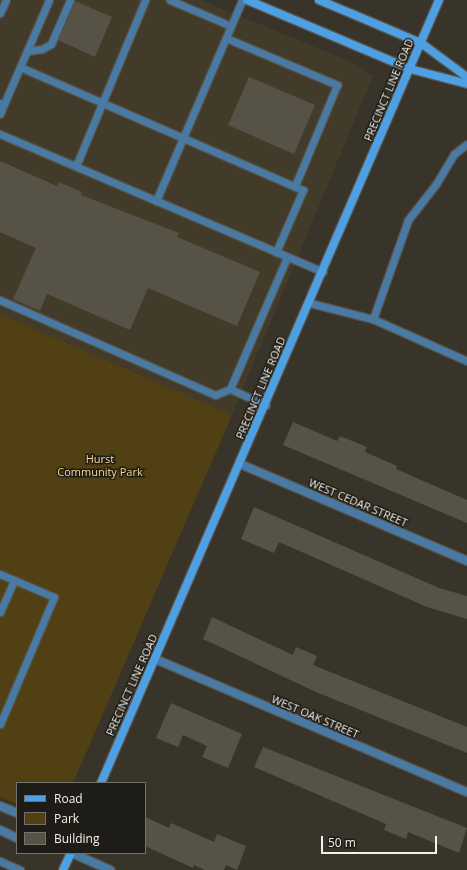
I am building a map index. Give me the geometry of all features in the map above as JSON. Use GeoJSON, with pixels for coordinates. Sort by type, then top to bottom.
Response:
{"type":"FeatureCollection","features":[{"type":"Feature","properties":{"kind":"main road"},"geometry":{"type":"LineString","coordinates":[[247,0],[410,69],[467,84]]}},
{"type":"Feature","properties":{"kind":"main road"},"geometry":{"type":"LineString","coordinates":[[320,0],[421,43],[467,77]]}},
{"type":"Feature","properties":{"kind":"main road","name":"PRECINCT LINE ROAD"},"geometry":{"type":"LineString","coordinates":[[101,782],[266,405],[439,0]]}},
{"type":"Feature","properties":{"kind":"main road"},"geometry":{"type":"LineString","coordinates":[[63,870],[71,854]]}},
{"type":"Feature","properties":{"kind":"street","name":"WEST CEDAR STREET"},"geometry":{"type":"LineString","coordinates":[[240,464],[467,561]]}},
{"type":"Feature","properties":{"kind":"street","name":"WEST OAK STREET"},"geometry":{"type":"LineString","coordinates":[[155,660],[467,792]]}},
{"type":"Feature","properties":{"kind":"street"},"geometry":{"type":"LineString","coordinates":[[0,806],[16,813]]}},
{"type":"Feature","properties":{"kind":"street"},"geometry":{"type":"LineString","coordinates":[[0,830],[16,838]]}},
{"type":"Feature","properties":{"kind":"street"},"geometry":{"type":"LineString","coordinates":[[73,854],[110,870]]}},
{"type":"Feature","properties":{"kind":"lane"},"geometry":{"type":"LineString","coordinates":[[0,13],[6,0]]}},
{"type":"Feature","properties":{"kind":"lane"},"geometry":{"type":"LineString","coordinates":[[0,114],[2,103],[28,51],[49,0]]}},
{"type":"Feature","properties":{"kind":"lane"},"geometry":{"type":"LineString","coordinates":[[28,51],[42,49],[51,44],[70,0]]}},
{"type":"Feature","properties":{"kind":"lane"},"geometry":{"type":"LineString","coordinates":[[76,166],[145,0]]}},
{"type":"Feature","properties":{"kind":"lane"},"geometry":{"type":"LineString","coordinates":[[170,0],[231,26]]}},
{"type":"Feature","properties":{"kind":"lane"},"geometry":{"type":"LineString","coordinates":[[156,201],[242,0]]}},
{"type":"Feature","properties":{"kind":"lane"},"geometry":{"type":"LineString","coordinates":[[226,38],[337,85],[295,186]]}},
{"type":"Feature","properties":{"kind":"lane"},"geometry":{"type":"LineString","coordinates":[[20,67],[303,190],[276,252]]}},
{"type":"Feature","properties":{"kind":"lane"},"geometry":{"type":"LineString","coordinates":[[0,134],[323,272]]}},
{"type":"Feature","properties":{"kind":"lane"},"geometry":{"type":"LineString","coordinates":[[373,319],[408,220],[436,184],[454,154],[467,144]]}},
{"type":"Feature","properties":{"kind":"lane"},"geometry":{"type":"LineString","coordinates":[[0,300],[215,395],[230,388],[287,257]]}},
{"type":"Feature","properties":{"kind":"lane"},"geometry":{"type":"LineString","coordinates":[[310,303],[373,319],[467,360]]}},
{"type":"Feature","properties":{"kind":"lane"},"geometry":{"type":"LineString","coordinates":[[230,388],[266,405]]}},
{"type":"Feature","properties":{"kind":"lane"},"geometry":{"type":"LineString","coordinates":[[0,574],[54,597],[0,724]]}},
{"type":"Feature","properties":{"kind":"lane"},"geometry":{"type":"LineString","coordinates":[[0,612],[14,580]]}},
{"type":"Feature","properties":{"kind":"lane"},"geometry":{"type":"LineString","coordinates":[[0,861],[20,870]]}},
{"type":"Feature","properties":{"kind":"shaded area"},"geometry":{"type":"Polygon","coordinates":[[[0,0],[201,0],[349,61],[373,76],[232,415],[0,314],[0,0]]]}},
{"type":"Feature","properties":{"kind":"green space","name":"Hurst Community Park"},"geometry":{"type":"Polygon","coordinates":[[[0,314],[232,415],[73,782],[16,782],[16,804],[0,797],[0,314]]]}},
{"type":"Feature","properties":{"kind":"building"},"geometry":{"type":"Polygon","coordinates":[[[75,1],[112,17],[95,57],[58,40],[75,1]]]}},
{"type":"Feature","properties":{"kind":"building"},"geometry":{"type":"Polygon","coordinates":[[[249,77],[315,105],[294,154],[228,125],[249,77]]]}},
{"type":"Feature","properties":{"kind":"building"},"geometry":{"type":"Polygon","coordinates":[[[0,161],[57,186],[59,182],[82,192],[81,195],[179,233],[177,237],[260,272],[237,326],[148,288],[130,330],[47,294],[40,311],[13,299],[36,248],[0,232],[0,161]]]}},
{"type":"Feature","properties":{"kind":"building"},"geometry":{"type":"Polygon","coordinates":[[[293,422],[337,441],[340,436],[367,447],[365,452],[397,466],[396,469],[467,500],[467,523],[283,445],[293,422]]]}},
{"type":"Feature","properties":{"kind":"building"},"geometry":{"type":"Polygon","coordinates":[[[254,507],[439,588],[467,596],[467,619],[427,607],[279,542],[274,553],[241,539],[254,507]]]}},
{"type":"Feature","properties":{"kind":"building"},"geometry":{"type":"Polygon","coordinates":[[[212,617],[293,655],[296,647],[317,656],[313,665],[467,727],[467,753],[316,692],[203,639],[212,617]]]}},
{"type":"Feature","properties":{"kind":"building"},"geometry":{"type":"Polygon","coordinates":[[[171,703],[242,734],[228,768],[202,757],[207,746],[183,735],[178,747],[156,738],[171,703]]]}},
{"type":"Feature","properties":{"kind":"building"},"geometry":{"type":"Polygon","coordinates":[[[263,747],[467,828],[459,853],[408,832],[406,839],[384,830],[386,824],[254,767],[263,747]]]}},
{"type":"Feature","properties":{"kind":"building"},"geometry":{"type":"Polygon","coordinates":[[[146,817],[169,828],[171,823],[214,842],[217,834],[246,846],[237,870],[226,865],[224,870],[205,870],[194,865],[193,868],[146,846],[146,817]]]}}]}
